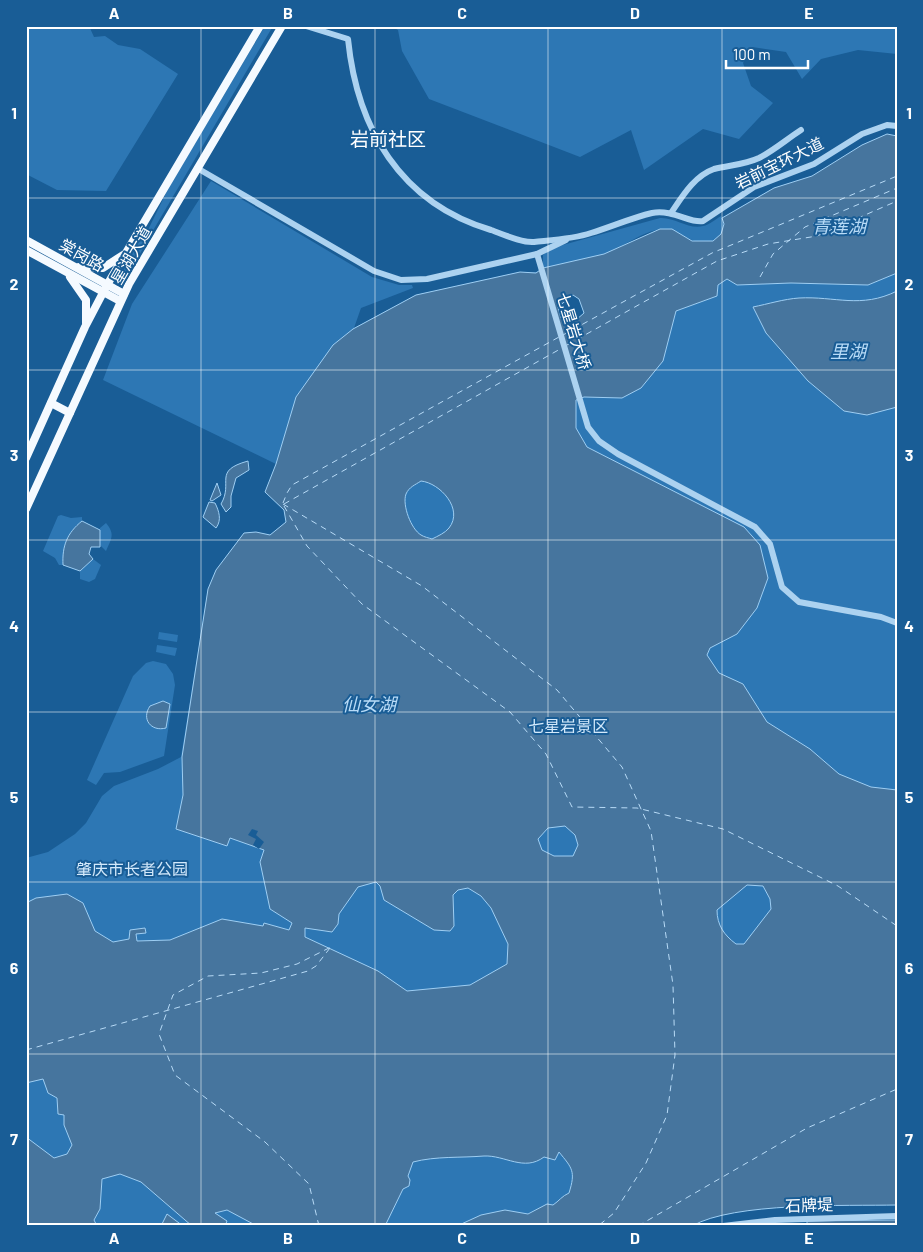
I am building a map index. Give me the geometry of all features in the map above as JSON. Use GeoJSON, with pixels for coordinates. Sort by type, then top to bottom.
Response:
{"type":"FeatureCollection","features":[{"type":"Feature","properties":{"kind":"main road","name":"星湖大道"},"geometry":{"type":"LineString","coordinates":[[26,458],[85,327],[105,289],[260,26]]}},
{"type":"Feature","properties":{"kind":"main road","name":"星湖大道"},"geometry":{"type":"LineString","coordinates":[[26,509],[122,298],[282,26]]}},
{"type":"Feature","properties":{"kind":"main road"},"geometry":{"type":"LineString","coordinates":[[140,230],[155,240]]}},
{"type":"Feature","properties":{"kind":"main road","name":"棠岗路"},"geometry":{"type":"LineString","coordinates":[[26,240],[71,265],[105,289]]}},
{"type":"Feature","properties":{"kind":"main road","name":"棠岗路"},"geometry":{"type":"LineString","coordinates":[[26,250],[66,273],[122,298]]}},
{"type":"Feature","properties":{"kind":"main road"},"geometry":{"type":"LineString","coordinates":[[71,265],[86,268],[103,268],[127,252]]}},
{"type":"Feature","properties":{"kind":"main road"},"geometry":{"type":"LineString","coordinates":[[66,273],[83,293],[86,300],[85,327]]}},
{"type":"Feature","properties":{"kind":"main road"},"geometry":{"type":"LineString","coordinates":[[51,403],[70,413]]}},
{"type":"Feature","properties":{"kind":"street"},"geometry":{"type":"LineString","coordinates":[[306,26],[348,39],[354,84],[372,132],[392,163],[417,190],[458,218],[542,244],[538,252]]}},
{"type":"Feature","properties":{"kind":"street","name":"岩前宝环大道"},"geometry":{"type":"LineString","coordinates":[[671,213],[694,222],[703,221],[754,187],[814,164],[862,134],[887,125],[897,126]]}},
{"type":"Feature","properties":{"kind":"street"},"geometry":{"type":"LineString","coordinates":[[197,168],[360,263],[387,276],[412,280],[427,279],[538,252],[574,237],[651,214],[671,213],[689,188],[703,174],[756,159],[801,130]]}},
{"type":"Feature","properties":{"kind":"street"},"geometry":{"type":"LineString","coordinates":[[535,242],[574,237]]}},
{"type":"Feature","properties":{"kind":"street","name":"七星岩大桥"},"geometry":{"type":"LineString","coordinates":[[535,242],[530,250],[538,252],[540,268],[588,427],[599,441],[618,454],[755,527],[770,544],[782,587],[800,602],[881,617],[897,623]]}},
{"type":"Feature","properties":{"kind":"street","name":"石牌堤"},"geometry":{"type":"LineString","coordinates":[[723,1226],[775,1220],[897,1216]]}},
{"type":"Feature","properties":{"kind":"green space"},"geometry":{"type":"Polygon","coordinates":[[[26,26],[89,26],[94,37],[105,36],[118,45],[140,49],[178,74],[106,191],[57,190],[26,174],[26,26]]]}},
{"type":"Feature","properties":{"kind":"green space"},"geometry":{"type":"Polygon","coordinates":[[[265,26],[273,26],[151,234],[147,232],[169,187],[265,26]]]}},
{"type":"Feature","properties":{"kind":"green space"},"geometry":{"type":"Polygon","coordinates":[[[391,26],[897,26],[897,54],[858,50],[821,59],[802,79],[786,52],[752,47],[743,63],[751,86],[773,103],[739,139],[703,129],[644,170],[631,130],[580,157],[429,99],[402,51],[398,30],[391,26]]]}},
{"type":"Feature","properties":{"kind":"green space","name":"仙女湖"},"geometry":{"type":"Polygon","coordinates":[[[211,181],[372,277],[399,285],[412,285],[413,288],[361,308],[354,328],[416,295],[520,272],[536,272],[543,268],[584,397],[672,325],[676,311],[717,296],[718,285],[727,279],[737,285],[791,283],[868,285],[897,273],[897,1205],[762,1209],[711,1218],[692,1226],[26,1226],[26,858],[48,852],[75,834],[86,823],[102,796],[114,786],[158,769],[181,757],[208,589],[216,570],[244,533],[256,532],[270,535],[286,522],[284,510],[265,492],[276,464],[103,380],[132,304],[211,181]]]}},
{"type":"Feature","properties":{"kind":"green space"},"geometry":{"type":"Polygon","coordinates":[[[721,216],[722,219],[723,227],[721,234],[712,241],[698,242],[675,231],[655,230],[603,255],[543,268],[543,255],[552,248],[660,218],[671,219],[698,227],[708,224],[721,216]]]}},
{"type":"Feature","properties":{"kind":"green space"},"geometry":{"type":"Polygon","coordinates":[[[141,238],[147,241],[126,279],[120,276],[141,238]]]}},
{"type":"Feature","properties":{"kind":"green space"},"geometry":{"type":"Polygon","coordinates":[[[58,516],[71,518],[82,517],[82,521],[67,540],[63,565],[59,565],[55,558],[43,551],[58,516]]]}},
{"type":"Feature","properties":{"kind":"green space"},"geometry":{"type":"Polygon","coordinates":[[[106,523],[111,530],[112,536],[106,551],[100,545],[100,528],[106,523]]]}},
{"type":"Feature","properties":{"kind":"green space"},"geometry":{"type":"Polygon","coordinates":[[[93,559],[101,565],[95,579],[89,582],[80,579],[80,571],[93,559]]]}},
{"type":"Feature","properties":{"kind":"green space"},"geometry":{"type":"Polygon","coordinates":[[[159,632],[178,635],[177,642],[158,639],[159,632]]]}},
{"type":"Feature","properties":{"kind":"green space"},"geometry":{"type":"Polygon","coordinates":[[[157,645],[177,648],[175,656],[156,652],[157,645]]]}},
{"type":"Feature","properties":{"kind":"green space"},"geometry":{"type":"Polygon","coordinates":[[[153,661],[166,664],[173,674],[175,685],[164,756],[120,772],[104,773],[96,785],[87,780],[133,676],[146,663],[153,661]]]}},
{"type":"Feature","properties":{"kind":"water","name":"仙女湖"},"geometry":{"type":"Polygon","coordinates":[[[887,134],[897,136],[897,273],[868,285],[791,283],[737,285],[727,279],[718,285],[717,296],[676,311],[663,361],[641,388],[622,398],[584,397],[576,400],[576,428],[587,447],[744,527],[760,545],[768,578],[757,608],[737,634],[710,648],[707,655],[719,673],[743,684],[767,722],[810,749],[839,774],[871,787],[897,790],[897,1205],[762,1209],[711,1218],[692,1226],[457,1226],[481,1215],[505,1210],[528,1214],[547,1204],[553,1205],[569,1193],[572,1180],[572,1170],[559,1152],[555,1160],[544,1157],[529,1163],[492,1156],[439,1158],[413,1162],[408,1176],[410,1180],[409,1186],[403,1189],[385,1226],[257,1226],[227,1210],[215,1213],[227,1221],[225,1226],[192,1226],[141,1182],[120,1174],[102,1179],[100,1209],[94,1220],[97,1226],[26,1226],[26,1137],[54,1158],[67,1154],[72,1145],[64,1125],[64,1115],[58,1114],[57,1098],[48,1093],[43,1079],[26,1083],[26,903],[36,898],[67,894],[83,903],[95,931],[113,942],[129,939],[130,930],[145,928],[146,933],[136,934],[137,941],[170,940],[222,919],[263,926],[264,923],[289,930],[292,923],[270,909],[260,862],[264,850],[230,838],[227,846],[176,829],[183,795],[182,757],[208,589],[216,570],[244,533],[256,532],[270,535],[286,522],[284,510],[265,492],[276,464],[296,397],[333,345],[353,329],[416,295],[520,272],[536,273],[543,268],[604,254],[660,229],[672,229],[692,241],[713,241],[721,234],[724,224],[722,218],[774,188],[812,176],[862,145],[887,134]],[[573,295],[558,307],[561,318],[576,320],[584,313],[579,299],[573,295]],[[421,481],[410,488],[406,494],[405,504],[411,522],[417,532],[422,536],[432,539],[449,528],[453,521],[454,513],[448,498],[436,487],[421,481]],[[565,826],[548,828],[538,839],[542,850],[554,856],[573,856],[578,845],[575,835],[565,826]],[[376,882],[358,887],[339,914],[338,924],[332,932],[305,928],[305,937],[378,971],[407,991],[470,985],[507,964],[508,944],[491,908],[481,896],[468,888],[458,890],[453,895],[454,926],[450,931],[434,930],[384,900],[380,886],[376,882]],[[747,885],[717,910],[722,929],[728,937],[736,944],[744,944],[771,909],[770,899],[763,886],[747,885]]]}},
{"type":"Feature","properties":{"kind":"water","name":"里湖"},"geometry":{"type":"Polygon","coordinates":[[[897,291],[897,407],[867,415],[844,411],[808,381],[766,333],[753,307],[799,298],[860,301],[897,291]]]}},
{"type":"Feature","properties":{"kind":"water"},"geometry":{"type":"Polygon","coordinates":[[[248,461],[249,470],[236,478],[231,496],[231,507],[226,512],[221,504],[226,489],[227,473],[237,465],[248,461]]]}},
{"type":"Feature","properties":{"kind":"water"},"geometry":{"type":"Polygon","coordinates":[[[217,483],[221,495],[212,501],[210,500],[217,483]]]}},
{"type":"Feature","properties":{"kind":"water"},"geometry":{"type":"Polygon","coordinates":[[[209,502],[215,503],[219,512],[219,522],[216,528],[203,517],[209,502]]]}},
{"type":"Feature","properties":{"kind":"water"},"geometry":{"type":"Polygon","coordinates":[[[82,521],[100,530],[100,547],[91,547],[89,554],[93,559],[80,571],[63,565],[63,558],[66,540],[82,521]]]}},
{"type":"Feature","properties":{"kind":"water"},"geometry":{"type":"Polygon","coordinates":[[[163,701],[170,704],[166,728],[161,729],[149,723],[147,711],[150,706],[163,701]]]}},
{"type":"Feature","properties":{"kind":"water"},"geometry":{"type":"Polygon","coordinates":[[[167,1214],[183,1226],[161,1226],[167,1214]]]}},
{"type":"Feature","properties":{"kind":"water"},"geometry":{"type":"Polygon","coordinates":[[[897,1220],[897,1226],[807,1226],[807,1221],[897,1220]]]}},
{"type":"Feature","properties":{"kind":"pier"},"geometry":{"type":"Polygon","coordinates":[[[252,829],[258,831],[256,835],[264,842],[259,849],[253,845],[256,839],[248,835],[252,829]]]}},
{"type":"Feature","properties":{"kind":"ferry route"},"geometry":{"type":"LineString","coordinates":[[563,335],[712,253],[897,176]]}},
{"type":"Feature","properties":{"kind":"ferry route"},"geometry":{"type":"LineString","coordinates":[[760,277],[773,254],[805,227],[897,188]]}},
{"type":"Feature","properties":{"kind":"ferry route"},"geometry":{"type":"LineString","coordinates":[[567,345],[717,261],[768,244],[817,236],[897,201]]}},
{"type":"Feature","properties":{"kind":"ferry route"},"geometry":{"type":"LineString","coordinates":[[283,503],[292,485],[559,337]]}},
{"type":"Feature","properties":{"kind":"ferry route"},"geometry":{"type":"LineString","coordinates":[[284,504],[562,348]]}},
{"type":"Feature","properties":{"kind":"ferry route"},"geometry":{"type":"LineString","coordinates":[[283,504],[422,586],[557,690],[622,767],[651,831],[673,985],[675,1055],[667,1115],[646,1163],[614,1213],[598,1226]]}},
{"type":"Feature","properties":{"kind":"ferry route"},"geometry":{"type":"LineString","coordinates":[[284,506],[307,546],[362,604],[510,712],[546,754],[572,807],[637,808],[723,829],[838,886],[897,926]]}},
{"type":"Feature","properties":{"kind":"ferry route"},"geometry":{"type":"LineString","coordinates":[[319,1226],[309,1184],[265,1142],[175,1075],[159,1034],[173,995],[208,976],[261,973],[297,964],[331,947]]}},
{"type":"Feature","properties":{"kind":"ferry route"},"geometry":{"type":"LineString","coordinates":[[26,1050],[308,971],[316,966],[330,948]]}},
{"type":"Feature","properties":{"kind":"ferry route"},"geometry":{"type":"LineString","coordinates":[[638,1226],[807,1128],[897,1089]]}},
{"type":"Feature","properties":{"kind":"district","name":"岩前社区"},"geometry":{"type":"Point","coordinates":[388,139]}},
{"type":"Feature","properties":{"kind":"water label","name":"青莲湖"},"geometry":{"type":"Point","coordinates":[839,227]}},
{"type":"Feature","properties":{"kind":"park label","name":"七星岩景区"},"geometry":{"type":"Point","coordinates":[568,726]}},
{"type":"Feature","properties":{"kind":"park label","name":"肇庆市长者公园"},"geometry":{"type":"Point","coordinates":[132,869]}}]}
